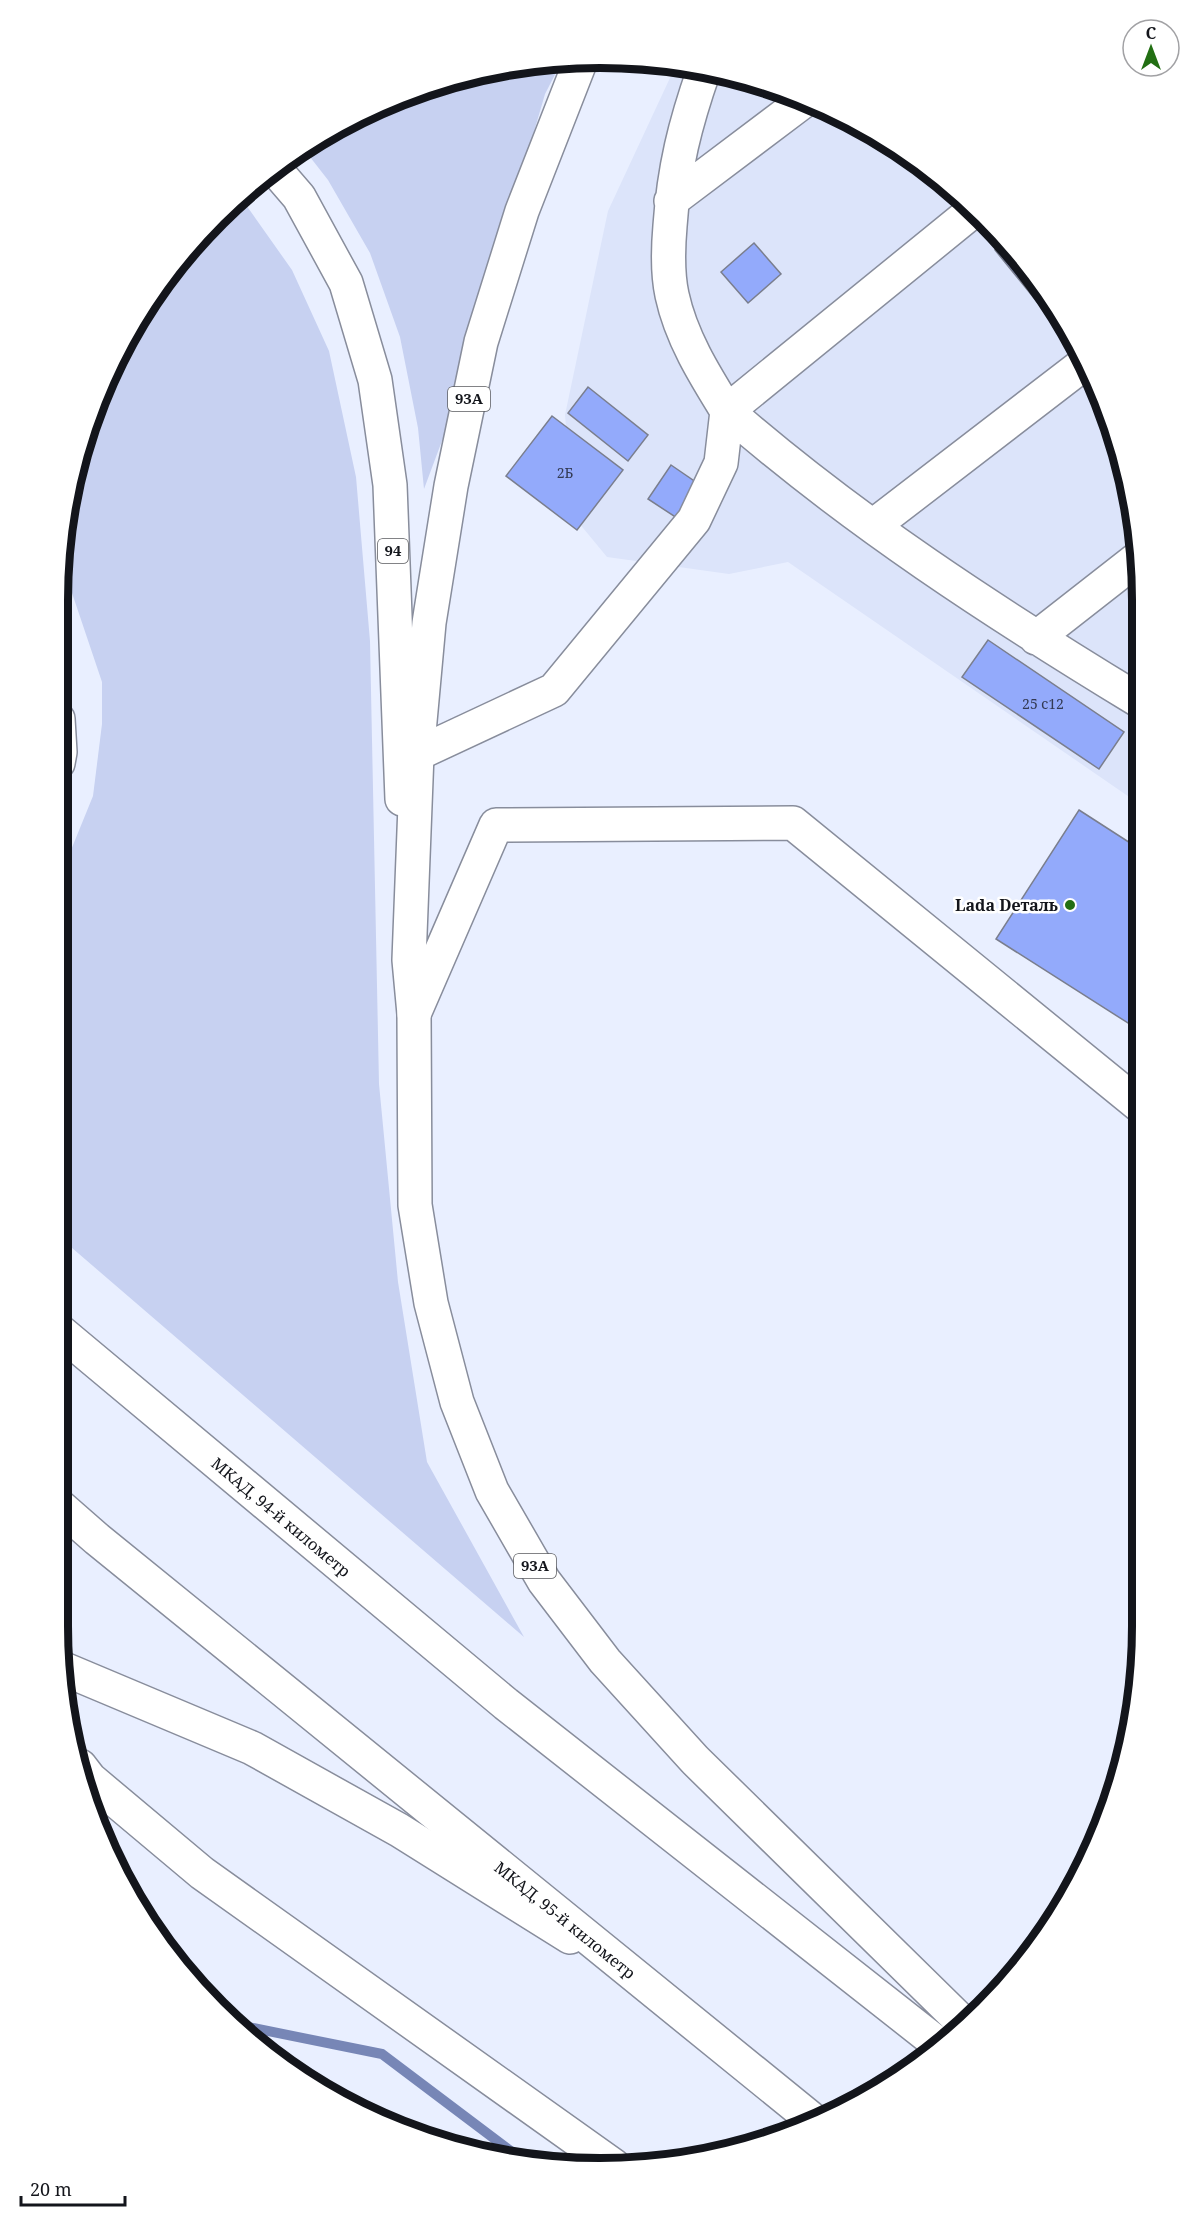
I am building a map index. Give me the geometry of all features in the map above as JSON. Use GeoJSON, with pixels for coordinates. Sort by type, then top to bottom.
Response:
{"type":"FeatureCollection","features":[{"type":"Feature","properties":{"kind":"main road","name":"93A"},"geometry":{"type":"LineString","coordinates":[[578,69],[522,211],[480,342],[451,486],[408,742],[409,960],[414,1014],[415,1205],[431,1303],[457,1402],[492,1491],[544,1581],[604,1661],[695,1760],[958,2019]]}},
{"type":"Feature","properties":{"kind":"main road"},"geometry":{"type":"LineString","coordinates":[[701,78],[678,154],[671,201],[668,256],[672,295],[693,354],[727,411],[798,470],[873,526],[1036,638],[1132,696]]}},
{"type":"Feature","properties":{"kind":"main road"},"geometry":{"type":"LineString","coordinates":[[671,201],[797,106]]}},
{"type":"Feature","properties":{"kind":"main road","name":"94"},"geometry":{"type":"LineString","coordinates":[[280,174],[299,197],[345,283],[375,380],[390,485],[408,742]]}},
{"type":"Feature","properties":{"kind":"main road"},"geometry":{"type":"LineString","coordinates":[[408,742],[554,690],[694,520],[721,463],[727,411],[967,215]]}},
{"type":"Feature","properties":{"kind":"main road"},"geometry":{"type":"LineString","coordinates":[[873,526],[1079,368]]}},
{"type":"Feature","properties":{"kind":"main road"},"geometry":{"type":"LineString","coordinates":[[1036,638],[1130,565]]}},
{"type":"Feature","properties":{"kind":"main road"},"geometry":{"type":"LineString","coordinates":[[414,1014],[496,825],[793,823],[1132,1099]]}},
{"type":"Feature","properties":{"kind":"main road","name":"МКАД, 94-й километр"},"geometry":{"type":"LineString","coordinates":[[68,1338],[506,1704],[933,2040]]}},
{"type":"Feature","properties":{"kind":"main road","name":"МКАД, 95-й километр"},"geometry":{"type":"LineString","coordinates":[[68,1514],[808,2116]]}},
{"type":"Feature","properties":{"kind":"main road"},"geometry":{"type":"LineString","coordinates":[[70,1671],[252,1748],[399,1830],[644,1984]]}},
{"type":"Feature","properties":{"kind":"main road"},"geometry":{"type":"LineString","coordinates":[[91,1779],[202,1873],[603,2158]]}},
{"type":"Feature","properties":{"kind":"shaded area"},"geometry":{"type":"Polygon","coordinates":[[[558,70],[545,94],[449,422],[424,489],[418,428],[400,337],[370,253],[328,180],[308,155],[364,122],[428,96],[462,86],[530,72],[558,70]]]}},
{"type":"Feature","properties":{"kind":"shaded area"},"geometry":{"type":"Polygon","coordinates":[[[672,73],[737,86],[771,96],[835,122],[895,157],[923,177],[976,223],[1022,276],[1060,334],[1091,396],[1113,462],[1127,530],[1132,600],[1132,799],[788,562],[729,574],[607,557],[574,517],[565,415],[608,211],[672,73]]]}},
{"type":"Feature","properties":{"kind":"shaded area"},"geometry":{"type":"Polygon","coordinates":[[[245,204],[292,270],[329,351],[356,477],[370,641],[379,1084],[398,1282],[427,1462],[524,1637],[68,1244],[68,857],[93,796],[102,724],[102,682],[68,587],[69,565],[78,496],[96,428],[122,364],[157,304],[177,276],[223,223],[245,204]]]}},
{"type":"Feature","properties":{"kind":"building"},"geometry":{"type":"Polygon","coordinates":[[[754,243],[781,274],[748,303],[721,272],[754,243]]]}},
{"type":"Feature","properties":{"kind":"building"},"geometry":{"type":"Polygon","coordinates":[[[998,248],[1022,276],[1051,319],[995,250],[998,248]]]}},
{"type":"Feature","properties":{"kind":"building"},"geometry":{"type":"Polygon","coordinates":[[[588,387],[648,435],[628,461],[568,413],[588,387]]]}},
{"type":"Feature","properties":{"kind":"building"},"geometry":{"type":"Polygon","coordinates":[[[552,416],[623,470],[577,530],[506,476],[552,416]]]}},
{"type":"Feature","properties":{"kind":"building"},"geometry":{"type":"Polygon","coordinates":[[[671,465],[703,487],[680,520],[648,499],[671,465]]]}},
{"type":"Feature","properties":{"kind":"building"},"geometry":{"type":"Polygon","coordinates":[[[988,640],[1124,732],[1099,769],[962,677],[988,640]]]}},
{"type":"Feature","properties":{"kind":"building"},"geometry":{"type":"Polygon","coordinates":[[[1079,810],[1132,844],[1132,1026],[996,939],[1079,810]]]}},
{"type":"Feature","properties":{"kind":"waterway"},"geometry":{"type":"LineString","coordinates":[[251,2028],[382,2054],[510,2150]]}},
{"type":"Feature","properties":{"kind":"place","name":"Lada Dеталь"},"geometry":{"type":"Point","coordinates":[1070,905]}}]}
